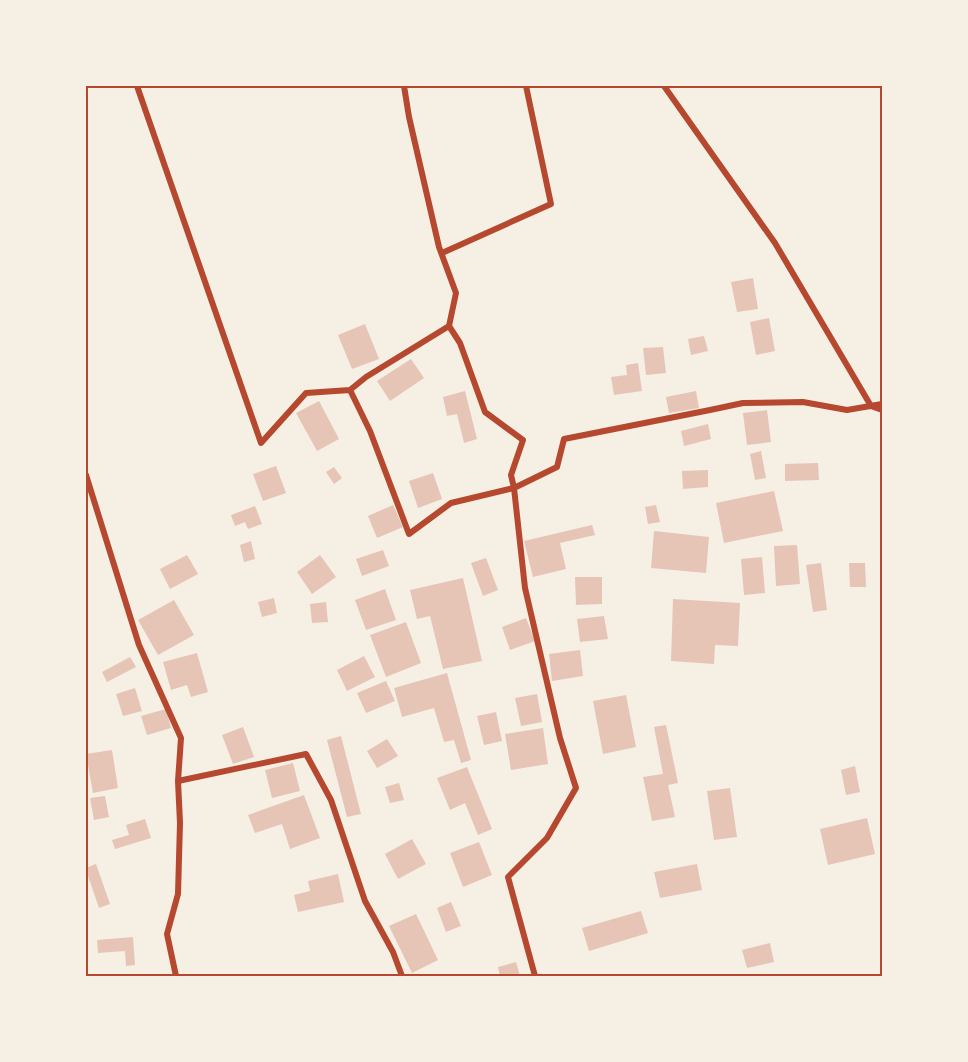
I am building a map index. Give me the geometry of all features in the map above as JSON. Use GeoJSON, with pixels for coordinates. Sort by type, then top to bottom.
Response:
{"type":"FeatureCollection","features":[{"type":"Feature","properties":{"kind":"street"},"geometry":{"type":"LineString","coordinates":[[138,86],[261,443],[306,393],[350,390],[366,377],[449,326]]}},
{"type":"Feature","properties":{"kind":"street"},"geometry":{"type":"LineString","coordinates":[[404,86],[409,117],[442,253],[456,293],[449,326],[460,343],[486,412],[523,440],[511,475],[525,588],[560,738],[576,788],[547,838],[508,877],[535,976]]}},
{"type":"Feature","properties":{"kind":"street"},"geometry":{"type":"LineString","coordinates":[[442,253],[551,204],[526,86]]}},
{"type":"Feature","properties":{"kind":"street"},"geometry":{"type":"LineString","coordinates":[[664,86],[775,243],[871,406],[882,410]]}},
{"type":"Feature","properties":{"kind":"street"},"geometry":{"type":"LineString","coordinates":[[350,390],[370,431],[410,534],[451,503],[514,488],[556,467],[564,439],[742,403],[803,402],[847,410],[882,404]]}},
{"type":"Feature","properties":{"kind":"street"},"geometry":{"type":"LineString","coordinates":[[86,475],[139,645],[181,738],[178,780],[180,823],[178,894],[167,934],[176,976]]}},
{"type":"Feature","properties":{"kind":"street"},"geometry":{"type":"LineString","coordinates":[[178,780],[306,754],[331,800],[365,901],[393,952],[402,976]]}},
{"type":"Feature","properties":{"kind":"building"},"geometry":{"type":"Polygon","coordinates":[[[753,278],[758,309],[737,312],[731,282],[753,278]]]}},
{"type":"Feature","properties":{"kind":"building"},"geometry":{"type":"Polygon","coordinates":[[[769,318],[775,351],[756,355],[750,322],[769,318]]]}},
{"type":"Feature","properties":{"kind":"building"},"geometry":{"type":"Polygon","coordinates":[[[365,324],[379,359],[352,369],[338,335],[365,324]]]}},
{"type":"Feature","properties":{"kind":"building"},"geometry":{"type":"Polygon","coordinates":[[[704,336],[708,351],[691,355],[688,339],[704,336]]]}},
{"type":"Feature","properties":{"kind":"building"},"geometry":{"type":"Polygon","coordinates":[[[663,347],[666,373],[646,375],[643,348],[663,347]]]}},
{"type":"Feature","properties":{"kind":"building"},"geometry":{"type":"Polygon","coordinates":[[[411,359],[424,378],[390,401],[377,381],[411,359]]]}},
{"type":"Feature","properties":{"kind":"building"},"geometry":{"type":"Polygon","coordinates":[[[638,363],[642,391],[614,395],[611,377],[627,375],[626,365],[638,363]]]}},
{"type":"Feature","properties":{"kind":"building"},"geometry":{"type":"Polygon","coordinates":[[[465,391],[477,439],[464,443],[457,414],[447,416],[443,397],[465,391]]]}},
{"type":"Feature","properties":{"kind":"building"},"geometry":{"type":"Polygon","coordinates":[[[696,391],[699,408],[669,413],[666,397],[696,391]]]}},
{"type":"Feature","properties":{"kind":"building"},"geometry":{"type":"Polygon","coordinates":[[[319,401],[339,439],[317,451],[296,413],[319,401]]]}},
{"type":"Feature","properties":{"kind":"building"},"geometry":{"type":"Polygon","coordinates":[[[767,410],[771,442],[747,445],[743,413],[767,410]]]}},
{"type":"Feature","properties":{"kind":"building"},"geometry":{"type":"Polygon","coordinates":[[[708,424],[711,439],[684,446],[681,431],[708,424]]]}},
{"type":"Feature","properties":{"kind":"building"},"geometry":{"type":"Polygon","coordinates":[[[761,451],[766,478],[755,480],[750,454],[761,451]]]}},
{"type":"Feature","properties":{"kind":"building"},"geometry":{"type":"Polygon","coordinates":[[[818,463],[819,480],[785,481],[785,464],[818,463]]]}},
{"type":"Feature","properties":{"kind":"building"},"geometry":{"type":"Polygon","coordinates":[[[276,466],[286,493],[263,501],[253,474],[276,466]]]}},
{"type":"Feature","properties":{"kind":"building"},"geometry":{"type":"Polygon","coordinates":[[[334,467],[342,478],[334,484],[326,472],[334,467]]]}},
{"type":"Feature","properties":{"kind":"building"},"geometry":{"type":"Polygon","coordinates":[[[708,470],[708,487],[683,489],[682,471],[708,470]]]}},
{"type":"Feature","properties":{"kind":"building"},"geometry":{"type":"Polygon","coordinates":[[[433,473],[442,499],[418,508],[409,481],[433,473]]]}},
{"type":"Feature","properties":{"kind":"building"},"geometry":{"type":"Polygon","coordinates":[[[774,491],[783,531],[724,543],[716,503],[774,491]]]}},
{"type":"Feature","properties":{"kind":"building"},"geometry":{"type":"Polygon","coordinates":[[[393,505],[403,527],[377,538],[368,516],[393,505]]]}},
{"type":"Feature","properties":{"kind":"building"},"geometry":{"type":"Polygon","coordinates":[[[656,505],[660,522],[648,524],[645,507],[656,505]]]}},
{"type":"Feature","properties":{"kind":"building"},"geometry":{"type":"Polygon","coordinates":[[[255,506],[262,524],[248,529],[245,522],[235,526],[231,515],[255,506]]]}},
{"type":"Feature","properties":{"kind":"building"},"geometry":{"type":"Polygon","coordinates":[[[592,525],[595,535],[560,543],[566,569],[533,577],[524,541],[592,525]]]}},
{"type":"Feature","properties":{"kind":"building"},"geometry":{"type":"Polygon","coordinates":[[[654,531],[709,537],[706,573],[651,568],[654,531]]]}},
{"type":"Feature","properties":{"kind":"building"},"geometry":{"type":"Polygon","coordinates":[[[251,541],[255,559],[244,562],[240,545],[251,541]]]}},
{"type":"Feature","properties":{"kind":"building"},"geometry":{"type":"Polygon","coordinates":[[[797,545],[800,584],[776,586],[774,546],[797,545]]]}},
{"type":"Feature","properties":{"kind":"building"},"geometry":{"type":"Polygon","coordinates":[[[383,550],[389,566],[362,576],[356,559],[383,550]]]}},
{"type":"Feature","properties":{"kind":"building"},"geometry":{"type":"Polygon","coordinates":[[[187,555],[198,574],[170,589],[160,569],[187,555]]]}},
{"type":"Feature","properties":{"kind":"building"},"geometry":{"type":"Polygon","coordinates":[[[320,555],[336,577],[312,594],[297,572],[320,555]]]}},
{"type":"Feature","properties":{"kind":"building"},"geometry":{"type":"Polygon","coordinates":[[[762,557],[765,593],[744,595],[741,559],[762,557]]]}},
{"type":"Feature","properties":{"kind":"building"},"geometry":{"type":"Polygon","coordinates":[[[486,558],[498,590],[483,596],[471,563],[486,558]]]}},
{"type":"Feature","properties":{"kind":"building"},"geometry":{"type":"Polygon","coordinates":[[[821,563],[827,610],[813,612],[806,565],[821,563]]]}},
{"type":"Feature","properties":{"kind":"building"},"geometry":{"type":"Polygon","coordinates":[[[849,563],[865,563],[866,587],[850,587],[849,563]]]}},
{"type":"Feature","properties":{"kind":"building"},"geometry":{"type":"Polygon","coordinates":[[[575,577],[602,577],[602,604],[576,605],[575,577]]]}},
{"type":"Feature","properties":{"kind":"building"},"geometry":{"type":"Polygon","coordinates":[[[463,578],[482,661],[443,669],[430,616],[417,619],[410,590],[463,578]]]}},
{"type":"Feature","properties":{"kind":"building"},"geometry":{"type":"Polygon","coordinates":[[[385,589],[396,620],[366,630],[355,600],[385,589]]]}},
{"type":"Feature","properties":{"kind":"building"},"geometry":{"type":"Polygon","coordinates":[[[274,598],[277,613],[262,617],[258,602],[274,598]]]}},
{"type":"Feature","properties":{"kind":"building"},"geometry":{"type":"Polygon","coordinates":[[[673,599],[740,603],[738,646],[715,645],[714,664],[671,661],[673,599]]]}},
{"type":"Feature","properties":{"kind":"building"},"geometry":{"type":"Polygon","coordinates":[[[174,600],[194,635],[158,655],[138,620],[174,600]]]}},
{"type":"Feature","properties":{"kind":"building"},"geometry":{"type":"Polygon","coordinates":[[[326,602],[328,622],[312,623],[310,604],[326,602]]]}},
{"type":"Feature","properties":{"kind":"building"},"geometry":{"type":"Polygon","coordinates":[[[604,616],[608,639],[580,642],[577,619],[604,616]]]}},
{"type":"Feature","properties":{"kind":"building"},"geometry":{"type":"Polygon","coordinates":[[[526,618],[535,641],[510,650],[502,627],[526,618]]]}},
{"type":"Feature","properties":{"kind":"building"},"geometry":{"type":"Polygon","coordinates":[[[406,622],[421,663],[386,677],[370,635],[406,622]]]}},
{"type":"Feature","properties":{"kind":"building"},"geometry":{"type":"Polygon","coordinates":[[[580,650],[583,676],[552,681],[549,654],[580,650]]]}},
{"type":"Feature","properties":{"kind":"building"},"geometry":{"type":"Polygon","coordinates":[[[197,653],[208,692],[191,697],[187,685],[171,690],[163,662],[197,653]]]}},
{"type":"Feature","properties":{"kind":"building"},"geometry":{"type":"Polygon","coordinates":[[[364,656],[375,677],[347,691],[337,670],[364,656]]]}},
{"type":"Feature","properties":{"kind":"building"},"geometry":{"type":"Polygon","coordinates":[[[130,657],[136,667],[107,682],[102,672],[130,657]]]}},
{"type":"Feature","properties":{"kind":"building"},"geometry":{"type":"Polygon","coordinates":[[[447,673],[471,760],[461,763],[454,740],[444,742],[434,708],[402,717],[394,688],[447,673]]]}},
{"type":"Feature","properties":{"kind":"building"},"geometry":{"type":"Polygon","coordinates":[[[386,681],[395,701],[366,713],[357,693],[386,681]]]}},
{"type":"Feature","properties":{"kind":"building"},"geometry":{"type":"Polygon","coordinates":[[[135,688],[142,711],[123,716],[116,694],[135,688]]]}},
{"type":"Feature","properties":{"kind":"building"},"geometry":{"type":"Polygon","coordinates":[[[537,694],[542,722],[521,726],[515,698],[537,694]]]}},
{"type":"Feature","properties":{"kind":"building"},"geometry":{"type":"Polygon","coordinates":[[[626,695],[636,747],[603,754],[593,701],[626,695]]]}},
{"type":"Feature","properties":{"kind":"building"},"geometry":{"type":"Polygon","coordinates":[[[166,709],[171,728],[147,735],[141,716],[166,709]]]}},
{"type":"Feature","properties":{"kind":"building"},"geometry":{"type":"Polygon","coordinates":[[[496,712],[502,741],[484,745],[477,716],[496,712]]]}},
{"type":"Feature","properties":{"kind":"building"},"geometry":{"type":"Polygon","coordinates":[[[666,725],[678,783],[668,785],[675,817],[652,821],[643,777],[663,774],[654,727],[666,725]]]}},
{"type":"Feature","properties":{"kind":"building"},"geometry":{"type":"Polygon","coordinates":[[[243,727],[254,757],[233,764],[222,735],[243,727]]]}},
{"type":"Feature","properties":{"kind":"building"},"geometry":{"type":"Polygon","coordinates":[[[543,728],[548,764],[511,770],[505,734],[543,728]]]}},
{"type":"Feature","properties":{"kind":"building"},"geometry":{"type":"Polygon","coordinates":[[[341,736],[361,814],[347,817],[327,740],[341,736]]]}},
{"type":"Feature","properties":{"kind":"building"},"geometry":{"type":"Polygon","coordinates":[[[387,739],[398,756],[377,768],[367,751],[387,739]]]}},
{"type":"Feature","properties":{"kind":"building"},"geometry":{"type":"Polygon","coordinates":[[[112,750],[118,788],[93,793],[86,754],[112,750]]]}},
{"type":"Feature","properties":{"kind":"building"},"geometry":{"type":"Polygon","coordinates":[[[293,763],[300,791],[272,798],[265,770],[293,763]]]}},
{"type":"Feature","properties":{"kind":"building"},"geometry":{"type":"Polygon","coordinates":[[[855,766],[860,792],[846,795],[841,770],[855,766]]]}},
{"type":"Feature","properties":{"kind":"building"},"geometry":{"type":"Polygon","coordinates":[[[467,767],[492,829],[478,835],[465,803],[450,810],[437,778],[467,767]]]}},
{"type":"Feature","properties":{"kind":"building"},"geometry":{"type":"Polygon","coordinates":[[[399,783],[404,800],[390,803],[385,787],[399,783]]]}},
{"type":"Feature","properties":{"kind":"building"},"geometry":{"type":"Polygon","coordinates":[[[730,788],[737,837],[714,840],[707,791],[730,788]]]}},
{"type":"Feature","properties":{"kind":"building"},"geometry":{"type":"Polygon","coordinates":[[[304,795],[320,838],[290,849],[282,824],[255,833],[248,815],[304,795]]]}},
{"type":"Feature","properties":{"kind":"building"},"geometry":{"type":"Polygon","coordinates":[[[105,796],[109,817],[94,820],[90,798],[105,796]]]}},
{"type":"Feature","properties":{"kind":"building"},"geometry":{"type":"Polygon","coordinates":[[[867,818],[875,854],[828,865],[820,829],[867,818]]]}},
{"type":"Feature","properties":{"kind":"building"},"geometry":{"type":"Polygon","coordinates":[[[145,819],[151,838],[115,849],[112,840],[129,835],[126,825],[145,819]]]}},
{"type":"Feature","properties":{"kind":"building"},"geometry":{"type":"Polygon","coordinates":[[[412,839],[426,864],[398,879],[385,854],[412,839]]]}},
{"type":"Feature","properties":{"kind":"building"},"geometry":{"type":"Polygon","coordinates":[[[479,842],[492,875],[463,887],[450,853],[479,842]]]}},
{"type":"Feature","properties":{"kind":"building"},"geometry":{"type":"Polygon","coordinates":[[[96,864],[110,904],[99,908],[86,870],[96,864]]]}},
{"type":"Feature","properties":{"kind":"building"},"geometry":{"type":"Polygon","coordinates":[[[697,864],[702,890],[660,898],[654,872],[697,864]]]}},
{"type":"Feature","properties":{"kind":"building"},"geometry":{"type":"Polygon","coordinates":[[[338,874],[344,902],[298,912],[294,895],[310,891],[308,881],[338,874]]]}},
{"type":"Feature","properties":{"kind":"building"},"geometry":{"type":"Polygon","coordinates":[[[451,902],[461,926],[446,932],[437,908],[451,902]]]}},
{"type":"Feature","properties":{"kind":"building"},"geometry":{"type":"Polygon","coordinates":[[[641,911],[648,933],[589,951],[582,928],[641,911]]]}},
{"type":"Feature","properties":{"kind":"building"},"geometry":{"type":"Polygon","coordinates":[[[416,914],[438,960],[412,973],[389,926],[416,914]]]}},
{"type":"Feature","properties":{"kind":"building"},"geometry":{"type":"Polygon","coordinates":[[[133,937],[135,965],[126,966],[125,951],[98,953],[97,940],[133,937]]]}},
{"type":"Feature","properties":{"kind":"building"},"geometry":{"type":"Polygon","coordinates":[[[770,943],[774,962],[747,968],[742,950],[770,943]]]}},
{"type":"Feature","properties":{"kind":"building"},"geometry":{"type":"Polygon","coordinates":[[[516,962],[520,976],[500,976],[498,967],[516,962]]]}}]}
